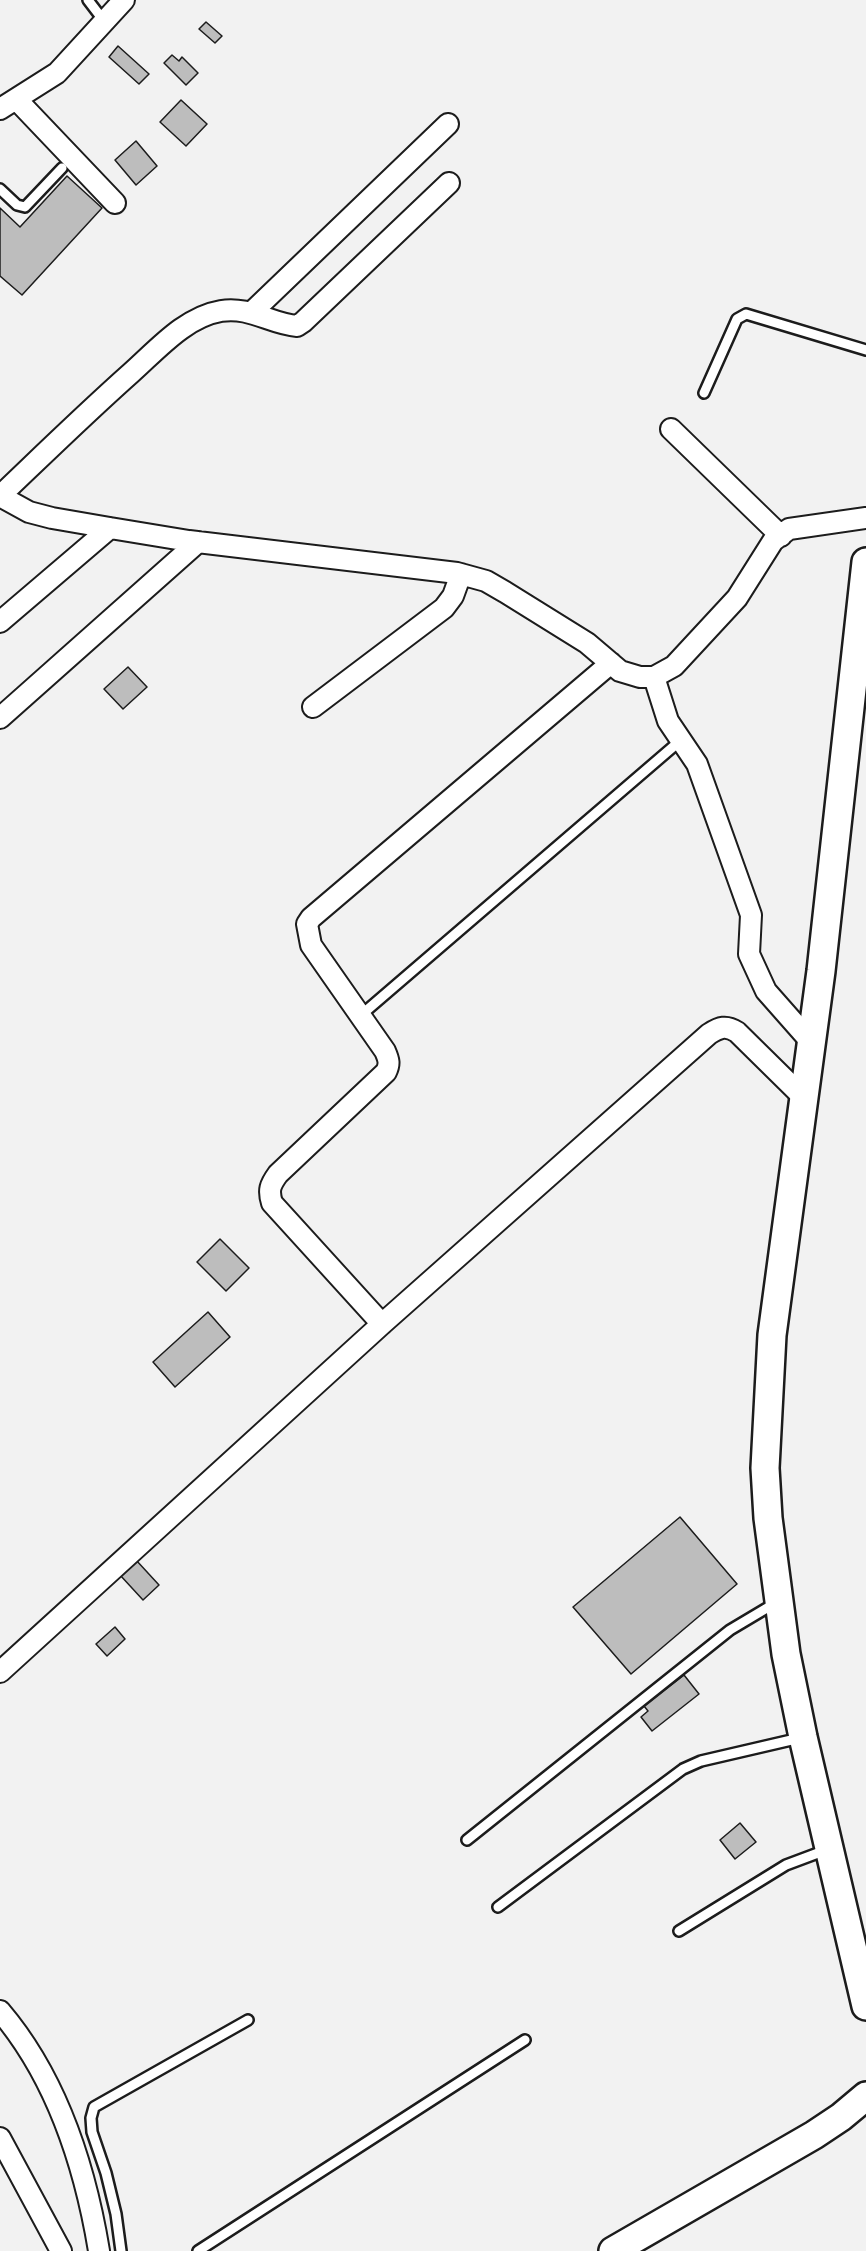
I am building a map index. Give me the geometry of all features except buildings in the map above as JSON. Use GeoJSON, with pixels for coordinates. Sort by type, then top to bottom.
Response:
{"type":"FeatureCollection","features":[{"type":"Feature","properties":{"kind":"street"},"geometry":{"type":"LineString","coordinates":[[115,202],[8,104],[57,72],[124,0]]}},
{"type":"Feature","properties":{"kind":"street"},"geometry":{"type":"LineString","coordinates":[[251,313],[448,124]]}},
{"type":"Feature","properties":{"kind":"street"},"geometry":{"type":"LineString","coordinates":[[450,183],[297,326],[251,313],[222,311],[197,320],[177,333],[85,414],[0,496],[29,512],[52,518],[198,542],[461,574],[486,580],[588,643],[620,671],[640,677],[654,677],[674,666],[737,598],[773,541],[789,530],[866,518]]}},
{"type":"Feature","properties":{"kind":"street"},"geometry":{"type":"LineString","coordinates":[[671,429],[781,536]]}},
{"type":"Feature","properties":{"kind":"street"},"geometry":{"type":"LineString","coordinates":[[0,622],[110,528]]}},
{"type":"Feature","properties":{"kind":"street"},"geometry":{"type":"LineString","coordinates":[[0,718],[198,542]]}},
{"type":"Feature","properties":{"kind":"street"},"geometry":{"type":"LineString","coordinates":[[866,562],[811,1042],[772,1335],[765,1468],[768,1518],[786,1654],[803,1737],[866,2006]]}},
{"type":"Feature","properties":{"kind":"street"},"geometry":{"type":"LineString","coordinates":[[313,707],[444,608],[453,596],[461,574]]}},
{"type":"Feature","properties":{"kind":"street"},"geometry":{"type":"LineString","coordinates":[[382,1324],[272,1203],[269,1192],[278,1174],[386,1072],[389,1066],[385,1051],[311,945],[307,924],[310,918],[611,663]]}},
{"type":"Feature","properties":{"kind":"street"},"geometry":{"type":"LineString","coordinates":[[654,677],[668,721],[697,764],[751,915],[749,954],[765,991],[811,1042]]}},
{"type":"Feature","properties":{"kind":"street"},"geometry":{"type":"LineString","coordinates":[[0,1672],[382,1324],[709,1034],[720,1028],[729,1027],[737,1032],[804,1098]]}},
{"type":"Feature","properties":{"kind":"street"},"geometry":{"type":"LineString","coordinates":[[0,2012],[29,2051],[54,2094],[91,2204],[99,2251]]}},
{"type":"Feature","properties":{"kind":"street"},"geometry":{"type":"LineString","coordinates":[[613,2251],[814,2135],[841,2117],[866,2096]]}},
{"type":"Feature","properties":{"kind":"street"},"geometry":{"type":"LineString","coordinates":[[0,2138],[61,2251]]}},
{"type":"Feature","properties":{"kind":"lane"},"geometry":{"type":"LineString","coordinates":[[88,0],[104,21]]}},
{"type":"Feature","properties":{"kind":"lane"},"geometry":{"type":"LineString","coordinates":[[0,189],[17,206],[25,207],[62,168]]}},
{"type":"Feature","properties":{"kind":"lane"},"geometry":{"type":"LineString","coordinates":[[704,393],[737,319],[746,314],[866,350]]}},
{"type":"Feature","properties":{"kind":"lane"},"geometry":{"type":"LineString","coordinates":[[360,1016],[681,741]]}},
{"type":"Feature","properties":{"kind":"lane"},"geometry":{"type":"LineString","coordinates":[[467,1840],[730,1630],[779,1600]]}},
{"type":"Feature","properties":{"kind":"lane"},"geometry":{"type":"LineString","coordinates":[[498,1907],[683,1769],[701,1761],[803,1737]]}},
{"type":"Feature","properties":{"kind":"lane"},"geometry":{"type":"LineString","coordinates":[[679,1931],[786,1865],[830,1849]]}},
{"type":"Feature","properties":{"kind":"lane"},"geometry":{"type":"LineString","coordinates":[[121,2251],[116,2214],[106,2173],[92,2132],[91,2112],[94,2107],[248,2020]]}},
{"type":"Feature","properties":{"kind":"lane"},"geometry":{"type":"LineString","coordinates":[[198,2251],[525,2040]]}}]}
